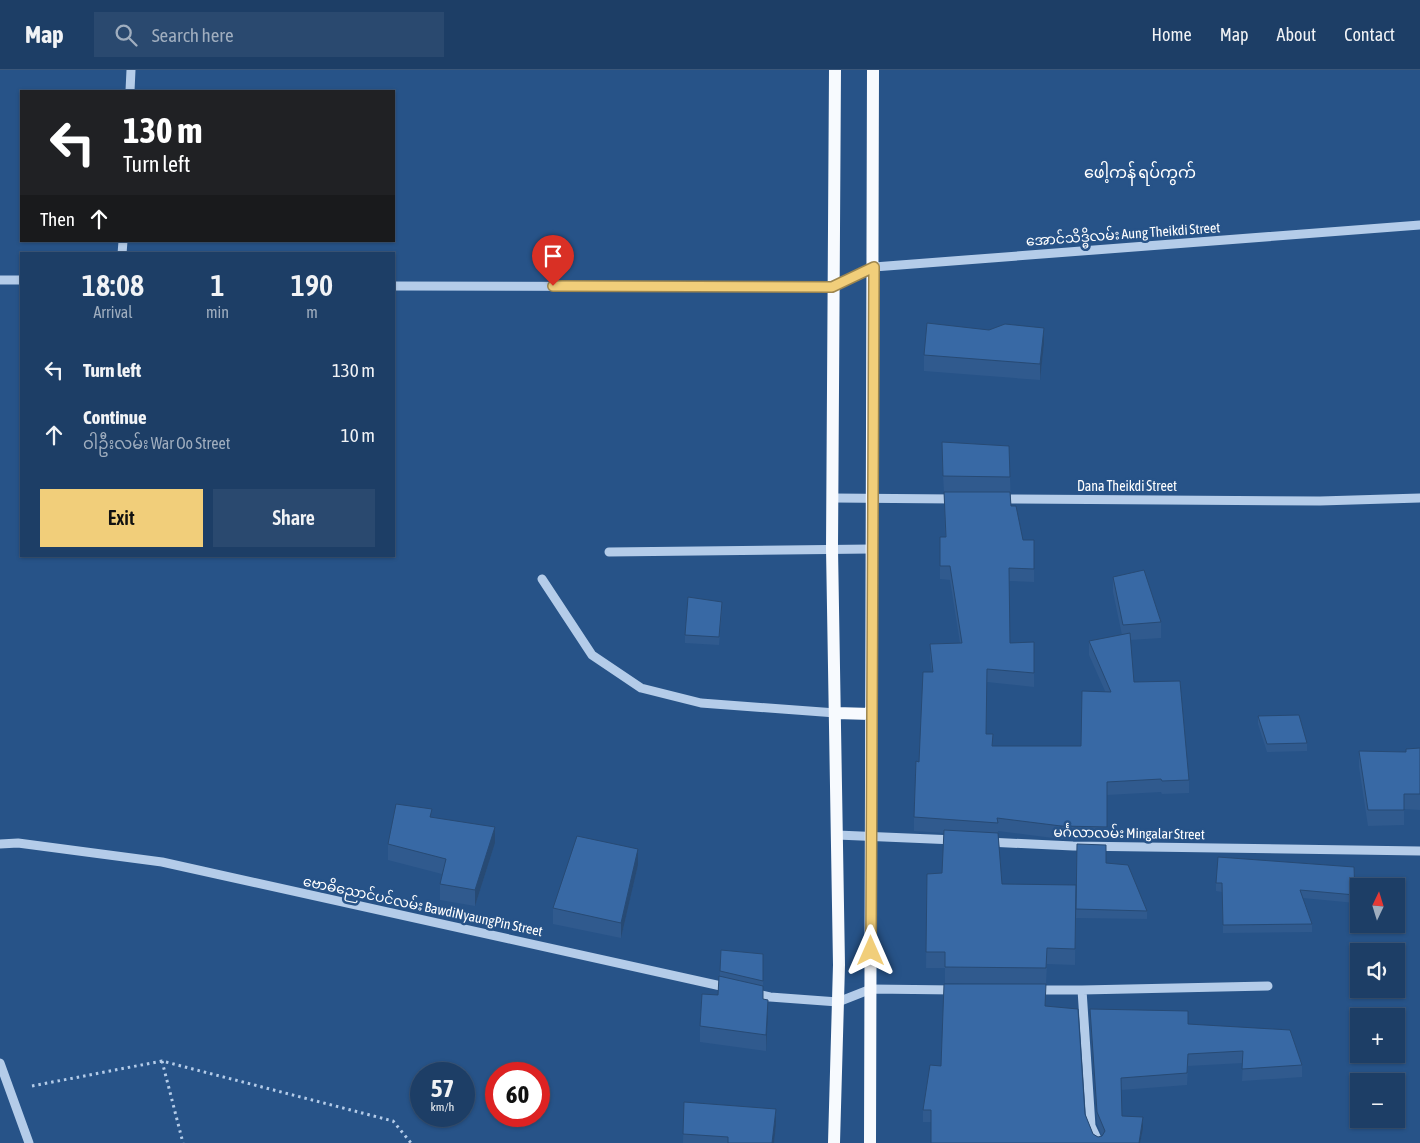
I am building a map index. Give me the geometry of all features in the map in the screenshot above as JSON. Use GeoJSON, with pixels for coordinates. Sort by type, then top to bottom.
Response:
{"type":"FeatureCollection","features":[{"type":"Feature","properties":{"kind":"main road"},"geometry":{"type":"LineString","coordinates":[[834,1143],[838,1002],[836,713],[832,548],[832,287],[835,70]]}},
{"type":"Feature","properties":{"kind":"main road"},"geometry":{"type":"LineString","coordinates":[[870,1143],[870,714],[874,267],[873,70]]}},
{"type":"Feature","properties":{"kind":"main road"},"geometry":{"type":"LineString","coordinates":[[836,713],[870,714]]}},
{"type":"Feature","properties":{"kind":"street"},"geometry":{"type":"LineString","coordinates":[[130,90],[131,70]]}},
{"type":"Feature","properties":{"kind":"street","name":"အောင်သိဒ္ဓိလမ်း Aung Theikdi Street"},"geometry":{"type":"LineString","coordinates":[[832,287],[874,267],[1420,225]]}},
{"type":"Feature","properties":{"kind":"street"},"geometry":{"type":"LineString","coordinates":[[0,280],[20,280]]}},
{"type":"Feature","properties":{"kind":"street"},"geometry":{"type":"LineString","coordinates":[[395,286],[832,287]]}},
{"type":"Feature","properties":{"kind":"street"},"geometry":{"type":"LineString","coordinates":[[833,498],[961,499]]}},
{"type":"Feature","properties":{"kind":"street","name":"Dana Theikdi Street"},"geometry":{"type":"LineString","coordinates":[[991,499],[1320,501],[1420,498]]}},
{"type":"Feature","properties":{"kind":"street"},"geometry":{"type":"LineString","coordinates":[[609,552],[871,549]]}},
{"type":"Feature","properties":{"kind":"street"},"geometry":{"type":"LineString","coordinates":[[542,579],[592,655],[641,688],[701,703],[836,713]]}},
{"type":"Feature","properties":{"kind":"street","name":"မင်္ဂလာလမ်း Mingalar Street"},"geometry":{"type":"LineString","coordinates":[[837,835],[1082,846],[1420,851]]}},
{"type":"Feature","properties":{"kind":"street","name":"ဗောဓိညောင်ပင်လမ်း BawdiNyaungPin Street"},"geometry":{"type":"LineString","coordinates":[[0,844],[18,843],[162,862],[770,997],[838,1002]]}},
{"type":"Feature","properties":{"kind":"street"},"geometry":{"type":"LineString","coordinates":[[1024,990],[1268,986]]}},
{"type":"Feature","properties":{"kind":"street"},"geometry":{"type":"LineString","coordinates":[[838,1002],[871,989],[967,990]]}},
{"type":"Feature","properties":{"kind":"street"},"geometry":{"type":"LineString","coordinates":[[1082,990],[1091,1126],[1099,1143]]}},
{"type":"Feature","properties":{"kind":"street"},"geometry":{"type":"LineString","coordinates":[[0,1063],[29,1143]]}},
{"type":"Feature","properties":{"kind":"path"},"geometry":{"type":"LineString","coordinates":[[9,1091],[162,1061],[393,1121],[411,1143]]}},
{"type":"Feature","properties":{"kind":"path"},"geometry":{"type":"LineString","coordinates":[[162,1061],[183,1143]]}},
{"type":"Feature","properties":{"kind":"building"},"geometry":{"type":"Polygon","coordinates":[[[927,323],[989,330],[1005,324],[1044,328],[1040,364],[924,355],[927,323]]]}},
{"type":"Feature","properties":{"kind":"building"},"geometry":{"type":"Polygon","coordinates":[[[942,442],[1009,446],[1010,477],[943,476],[942,442]]]}},
{"type":"Feature","properties":{"kind":"building"},"geometry":{"type":"Polygon","coordinates":[[[944,492],[1010,492],[1011,506],[1016,506],[1023,540],[1034,540],[1034,569],[1009,568],[1010,643],[1034,642],[1034,673],[987,669],[986,734],[993,734],[992,746],[1081,746],[1082,691],[1111,692],[1089,641],[1130,633],[1134,682],[1180,681],[1189,780],[1162,781],[1161,779],[1107,782],[1107,827],[1061,826],[997,818],[998,823],[914,817],[916,761],[919,762],[923,672],[933,672],[930,644],[962,643],[950,566],[940,566],[940,537],[946,537],[944,492]]]}},
{"type":"Feature","properties":{"kind":"building"},"geometry":{"type":"Polygon","coordinates":[[[1144,570],[1161,622],[1123,625],[1113,577],[1144,570]]]}},
{"type":"Feature","properties":{"kind":"building"},"geometry":{"type":"Polygon","coordinates":[[[688,597],[722,602],[719,637],[685,635],[688,597]]]}},
{"type":"Feature","properties":{"kind":"building"},"geometry":{"type":"Polygon","coordinates":[[[1299,715],[1307,743],[1267,744],[1258,716],[1299,715]]]}},
{"type":"Feature","properties":{"kind":"building"},"geometry":{"type":"Polygon","coordinates":[[[1420,748],[1420,794],[1404,794],[1404,810],[1368,810],[1359,751],[1406,752],[1406,749],[1420,748]]]}},
{"type":"Feature","properties":{"kind":"building"},"geometry":{"type":"Polygon","coordinates":[[[396,804],[432,809],[430,817],[495,827],[475,890],[440,884],[446,859],[388,844],[396,804]]]}},
{"type":"Feature","properties":{"kind":"building"},"geometry":{"type":"Polygon","coordinates":[[[944,830],[998,833],[1002,884],[1076,885],[1075,949],[1047,948],[1046,968],[945,967],[945,952],[926,952],[927,874],[942,873],[944,830]]]}},
{"type":"Feature","properties":{"kind":"building"},"geometry":{"type":"Polygon","coordinates":[[[577,836],[638,849],[621,923],[553,908],[577,836]]]}},
{"type":"Feature","properties":{"kind":"building"},"geometry":{"type":"Polygon","coordinates":[[[1077,844],[1106,845],[1106,863],[1128,865],[1147,911],[1076,909],[1077,844]]]}},
{"type":"Feature","properties":{"kind":"building"},"geometry":{"type":"Polygon","coordinates":[[[1218,857],[1354,867],[1354,878],[1350,878],[1350,895],[1300,890],[1312,924],[1223,925],[1222,883],[1216,883],[1218,857]]]}},
{"type":"Feature","properties":{"kind":"building"},"geometry":{"type":"Polygon","coordinates":[[[721,950],[763,954],[763,981],[720,971],[721,950]]]}},
{"type":"Feature","properties":{"kind":"building"},"geometry":{"type":"Polygon","coordinates":[[[719,976],[763,986],[763,999],[768,1000],[766,1035],[700,1026],[702,994],[718,995],[719,976]]]}},
{"type":"Feature","properties":{"kind":"building"},"geometry":{"type":"Polygon","coordinates":[[[944,984],[1046,984],[1045,1006],[1078,1009],[1085,1114],[1093,1134],[1098,1137],[1102,1136],[1105,1131],[1097,1112],[1090,1009],[1188,1011],[1188,1024],[1290,1030],[1302,1065],[1242,1069],[1243,1051],[1188,1054],[1187,1073],[1121,1078],[1122,1116],[1143,1117],[1139,1143],[931,1143],[931,1110],[923,1110],[930,1065],[941,1066],[944,984]]]}},
{"type":"Feature","properties":{"kind":"building"},"geometry":{"type":"Polygon","coordinates":[[[684,1102],[776,1109],[772,1143],[728,1143],[728,1137],[683,1134],[684,1102]]]}},
{"type":"Feature","properties":{"kind":"district","name":"ဖေါ့ကန် ရပ်ကွက်"},"geometry":{"type":"Point","coordinates":[1140,172]}},
{"type":"Feature","properties":{"kind":"route"},"geometry":{"type":"LineString","coordinates":[[553,286],[832,287],[874,267],[871,515],[871,951]]}}]}
